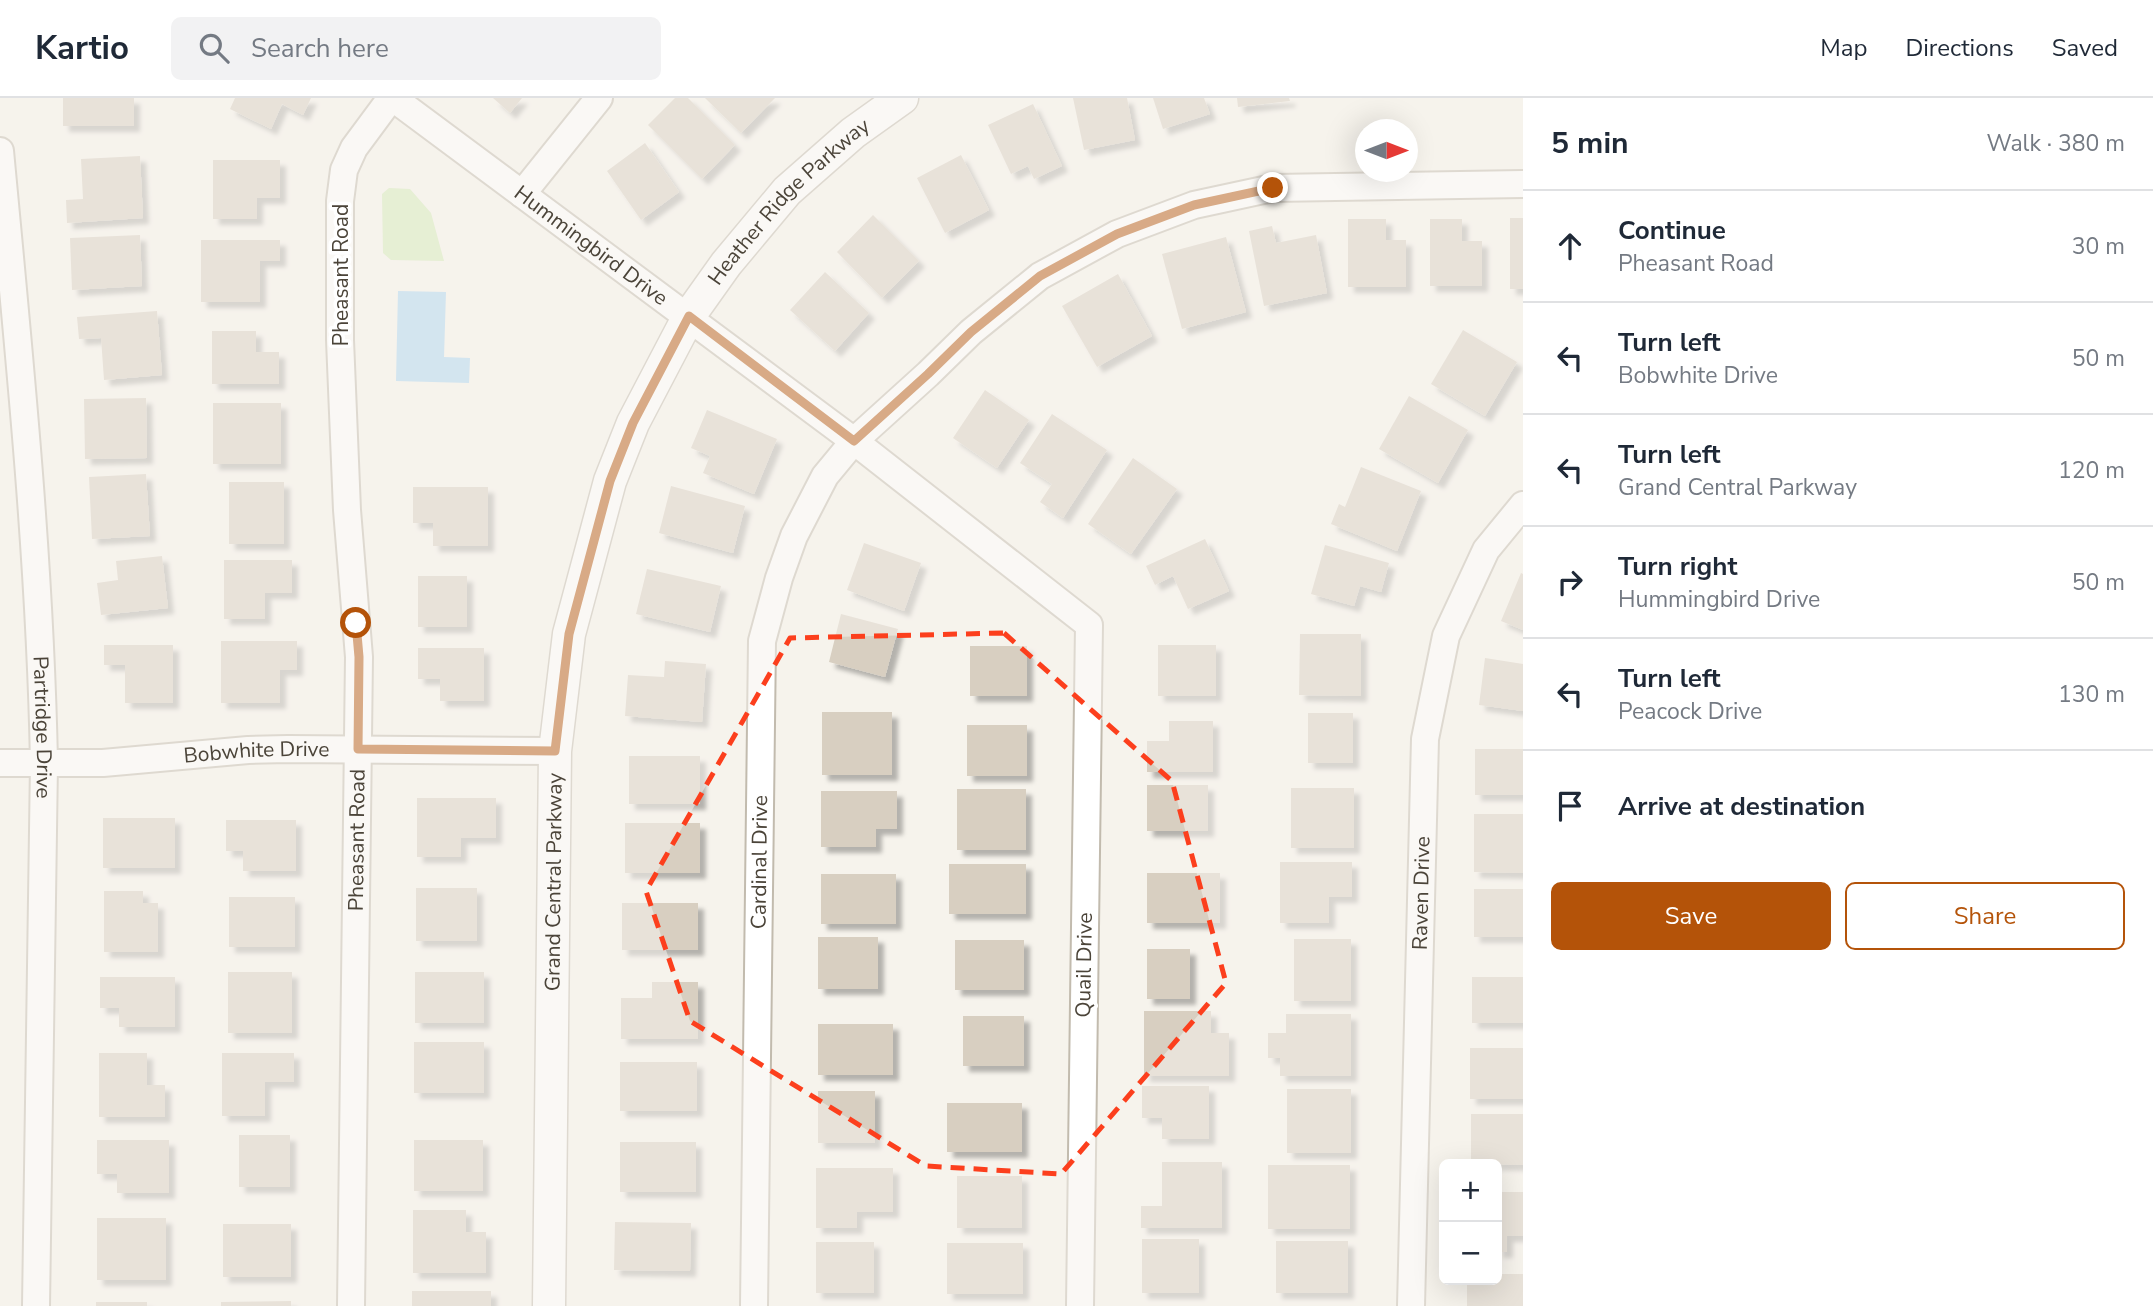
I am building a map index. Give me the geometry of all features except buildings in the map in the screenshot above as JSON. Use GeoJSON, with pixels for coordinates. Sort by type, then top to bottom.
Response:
{"type":"FeatureCollection","features":[{"type":"Feature","properties":{"kind":"street","name":"Hummingbird Drive"},"geometry":{"type":"LineString","coordinates":[[392,98],[689,316],[854,441],[1088,625]]}},
{"type":"Feature","properties":{"kind":"street","name":"Pheasant Road"},"geometry":{"type":"LineString","coordinates":[[351,1306],[359,657],[347,510],[340,340],[340,201],[344,170],[354,148],[392,98]]}},
{"type":"Feature","properties":{"kind":"street"},"geometry":{"type":"LineString","coordinates":[[522,194],[599,98]]}},
{"type":"Feature","properties":{"kind":"street","name":"Heather Ridge Parkway"},"geometry":{"type":"LineString","coordinates":[[689,316],[726,264],[787,191],[853,133],[902,98]]}},
{"type":"Feature","properties":{"kind":"street","name":"Partridge Drive"},"geometry":{"type":"LineString","coordinates":[[0,150],[34,537],[42,689],[44,763],[36,1306]]}},
{"type":"Feature","properties":{"kind":"street","name":"Cardinal Drive"},"geometry":{"type":"LineString","coordinates":[[754,1306],[762,641],[779,578],[794,536],[825,477],[854,441],[971,332],[1040,276],[1117,234],[1194,205],[1273,188],[1523,184]]}},
{"type":"Feature","properties":{"kind":"street","name":"Grand Central Parkway"},"geometry":{"type":"LineString","coordinates":[[549,1306],[555,751],[569,634],[610,481],[633,423],[689,316]]}},
{"type":"Feature","properties":{"kind":"street","name":"Raven Drive"},"geometry":{"type":"LineString","coordinates":[[1411,1306],[1425,739],[1446,636],[1486,550],[1523,505]]}},
{"type":"Feature","properties":{"kind":"street","name":"Quail Drive"},"geometry":{"type":"LineString","coordinates":[[1080,1306],[1088,625]]}},
{"type":"Feature","properties":{"kind":"street","name":"Bobwhite Drive"},"geometry":{"type":"LineString","coordinates":[[0,763],[103,764],[248,751],[555,751]]}},
{"type":"Feature","properties":{"kind":"highlighted area"},"geometry":{"type":"Polygon","coordinates":[[[1004,633],[1172,781],[1226,983],[1061,1174],[926,1166],[690,1021],[646,891],[790,638],[1004,633]]]}},
{"type":"Feature","properties":{"kind":"green space"},"geometry":{"type":"Polygon","coordinates":[[[389,188],[410,189],[431,213],[444,261],[391,260],[383,253],[382,194],[389,188]]]}},
{"type":"Feature","properties":{"kind":"water"},"geometry":{"type":"Polygon","coordinates":[[[398,291],[446,292],[444,357],[470,358],[469,383],[396,381],[398,291]]]}},
{"type":"Feature","properties":{"kind":"route"},"geometry":{"type":"LineString","coordinates":[[356,623],[359,657],[358,749],[555,751],[569,634],[610,481],[633,423],[689,316],[854,441],[971,332],[1040,276],[1117,234],[1194,205],[1273,188]]}}]}
